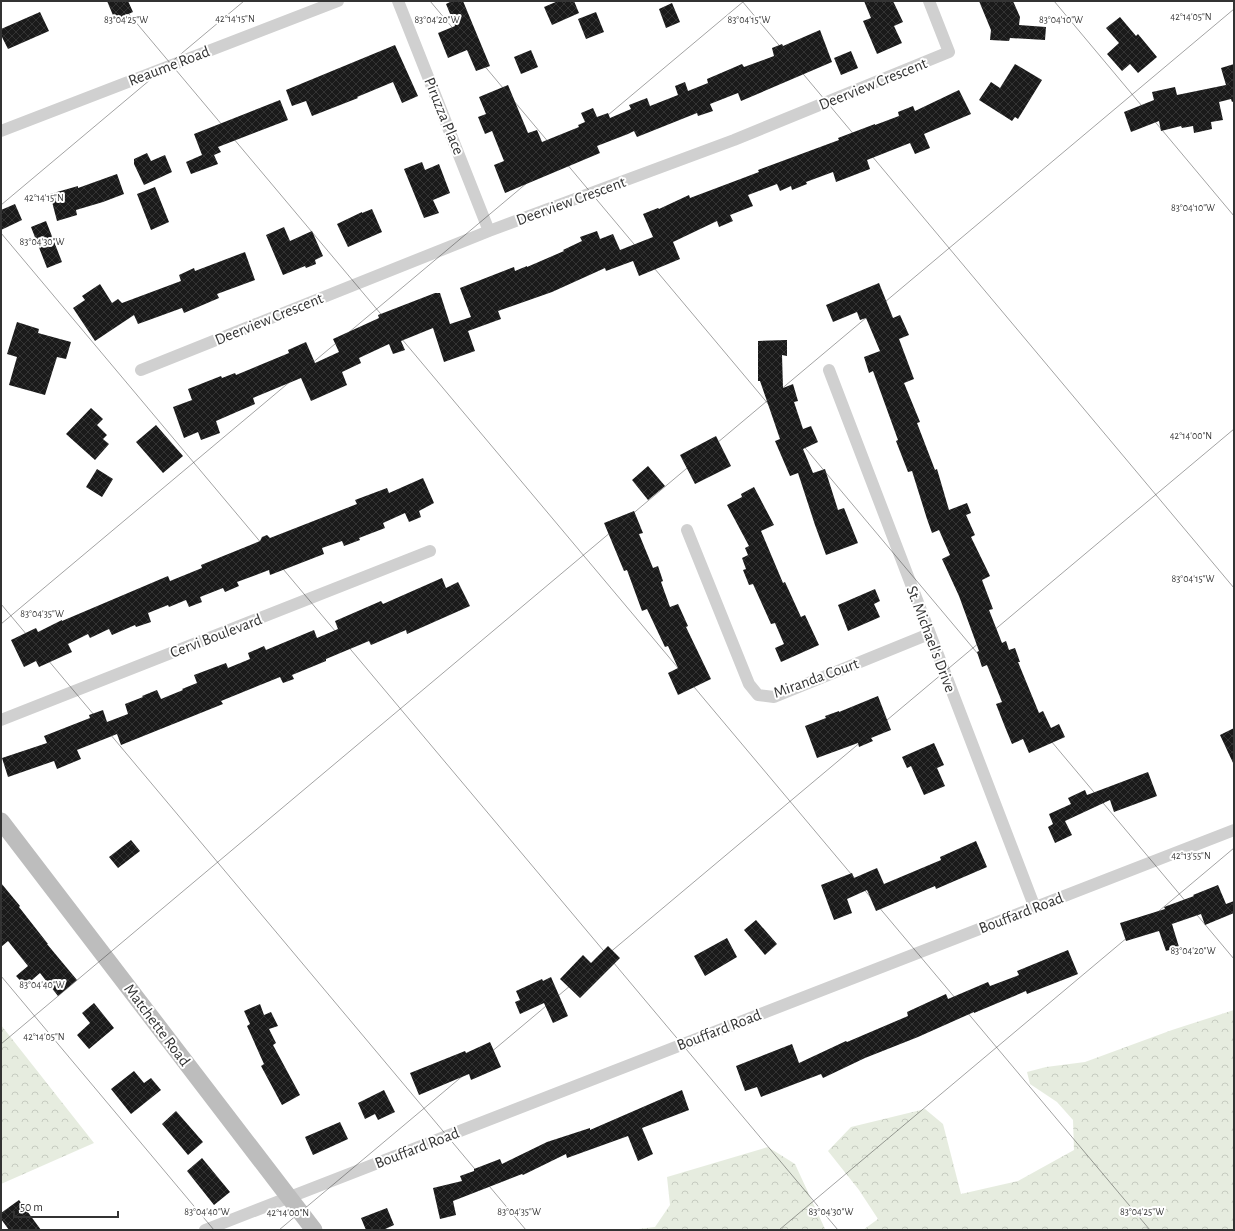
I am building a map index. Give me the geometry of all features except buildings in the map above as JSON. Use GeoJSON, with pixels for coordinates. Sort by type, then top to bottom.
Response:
{"type":"FeatureCollection","features":[{"type":"Feature","properties":{"kind":"street","name":"Reaume Road"},"geometry":{"type":"LineString","coordinates":[[1,132],[338,1]]}},
{"type":"Feature","properties":{"kind":"street","name":"Piruzza Place"},"geometry":{"type":"LineString","coordinates":[[398,1],[489,231]]}},
{"type":"Feature","properties":{"kind":"street","name":"Deerview Crescent"},"geometry":{"type":"LineString","coordinates":[[141,370],[489,231],[734,140],[949,52],[929,1]]}},
{"type":"Feature","properties":{"kind":"street","name":"St. Michael's Drive"},"geometry":{"type":"LineString","coordinates":[[829,370],[1035,908]]}},
{"type":"Feature","properties":{"kind":"street","name":"Miranda Court"},"geometry":{"type":"LineString","coordinates":[[687,530],[749,684],[758,695],[774,697],[929,634]]}},
{"type":"Feature","properties":{"kind":"street","name":"Cervi Boulevard"},"geometry":{"type":"LineString","coordinates":[[1,720],[430,551]]}},
{"type":"Feature","properties":{"kind":"street","name":"Matchette Road"},"geometry":{"type":"LineString","coordinates":[[1,821],[314,1230]]}},
{"type":"Feature","properties":{"kind":"street","name":"Bouffard Road"},"geometry":{"type":"LineString","coordinates":[[205,1230],[1234,830]]}},
{"type":"Feature","properties":{"kind":"green space"},"geometry":{"type":"Polygon","coordinates":[[[1234,1010],[1234,1230],[863,1230],[878,1219],[859,1190],[828,1151],[851,1127],[925,1109],[943,1124],[961,1194],[1018,1181],[1074,1150],[1073,1120],[1057,1102],[1030,1084],[1027,1072],[1046,1067],[1085,1062],[1172,1030],[1234,1010]]]}},
{"type":"Feature","properties":{"kind":"green space"},"geometry":{"type":"Polygon","coordinates":[[[1,1025],[94,1143],[1,1184],[1,1025]]]}},
{"type":"Feature","properties":{"kind":"green space"},"geometry":{"type":"Polygon","coordinates":[[[768,1147],[795,1164],[825,1229],[829,1230],[630,1230],[655,1227],[670,1205],[667,1177],[768,1147]]]}}]}
